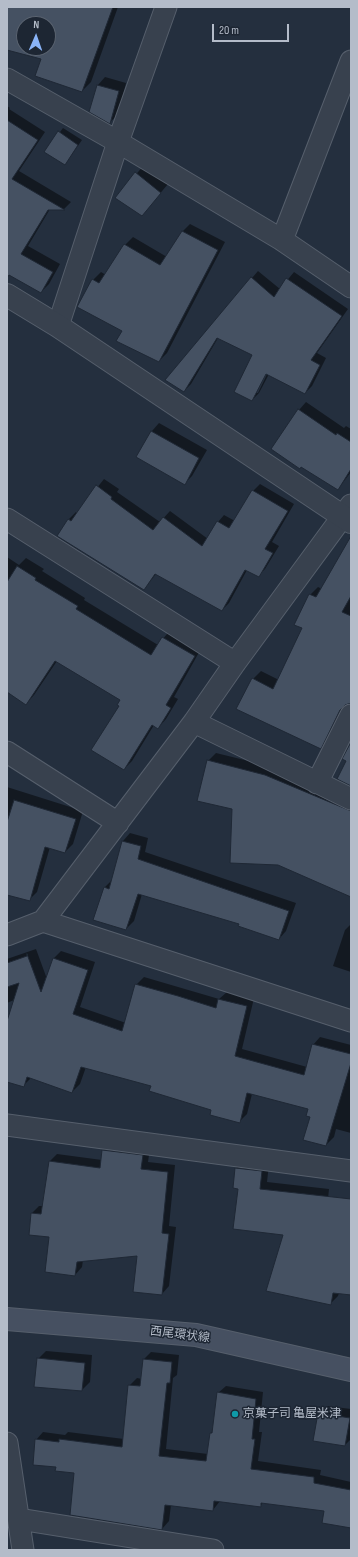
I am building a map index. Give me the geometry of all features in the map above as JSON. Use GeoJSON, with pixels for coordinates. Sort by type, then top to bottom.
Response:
{"type":"FeatureCollection","features":[{"type":"Feature","properties":{"kind":"main road","name":"西尾環状線"},"geometry":{"type":"LineString","coordinates":[[7,1319],[196,1336],[351,1370]]}},
{"type":"Feature","properties":{"kind":"street"},"geometry":{"type":"LineString","coordinates":[[58,326],[118,142],[166,7]]}},
{"type":"Feature","properties":{"kind":"street"},"geometry":{"type":"LineString","coordinates":[[282,240],[349,73]]}},
{"type":"Feature","properties":{"kind":"street"},"geometry":{"type":"LineString","coordinates":[[7,79],[118,142],[282,240],[351,287]]}},
{"type":"Feature","properties":{"kind":"street"},"geometry":{"type":"LineString","coordinates":[[7,295],[58,326],[348,515],[235,663],[194,722],[43,921],[7,935]]}},
{"type":"Feature","properties":{"kind":"street"},"geometry":{"type":"LineString","coordinates":[[7,519],[235,663]]}},
{"type":"Feature","properties":{"kind":"street"},"geometry":{"type":"LineString","coordinates":[[317,783],[351,715]]}},
{"type":"Feature","properties":{"kind":"street"},"geometry":{"type":"LineString","coordinates":[[194,722],[351,799]]}},
{"type":"Feature","properties":{"kind":"street"},"geometry":{"type":"LineString","coordinates":[[7,752],[118,822]]}},
{"type":"Feature","properties":{"kind":"street"},"geometry":{"type":"LineString","coordinates":[[43,921],[351,1021]]}},
{"type":"Feature","properties":{"kind":"street"},"geometry":{"type":"LineString","coordinates":[[7,1125],[351,1171]]}},
{"type":"Feature","properties":{"kind":"street"},"geometry":{"type":"LineString","coordinates":[[7,1443],[23,1550]]}},
{"type":"Feature","properties":{"kind":"street"},"geometry":{"type":"LineString","coordinates":[[19,1519],[213,1550]]}},
{"type":"Feature","properties":{"kind":"building"},"geometry":{"type":"Polygon","coordinates":[[[7,7],[113,7],[82,92],[35,76],[41,59],[30,56],[56,56],[56,16],[16,16],[16,52],[7,50],[7,7]]]}},
{"type":"Feature","properties":{"kind":"building"},"geometry":{"type":"Polygon","coordinates":[[[97,85],[119,91],[110,124],[89,112],[97,85]]]}},
{"type":"Feature","properties":{"kind":"building"},"geometry":{"type":"Polygon","coordinates":[[[7,120],[38,140],[12,179],[65,210],[48,210],[21,254],[53,272],[41,293],[9,275],[7,278],[7,120]]]}},
{"type":"Feature","properties":{"kind":"building"},"geometry":{"type":"Polygon","coordinates":[[[58,131],[78,145],[65,165],[44,152],[58,131]]]}},
{"type":"Feature","properties":{"kind":"building"},"geometry":{"type":"Polygon","coordinates":[[[135,172],[161,193],[142,216],[115,198],[135,172]]]}},
{"type":"Feature","properties":{"kind":"building"},"geometry":{"type":"Polygon","coordinates":[[[182,231],[218,250],[159,362],[116,341],[122,331],[77,307],[92,279],[99,283],[124,244],[160,265],[182,231]]]}},
{"type":"Feature","properties":{"kind":"building"},"geometry":{"type":"Polygon","coordinates":[[[251,277],[274,297],[286,278],[342,316],[311,360],[320,365],[305,394],[266,374],[252,401],[234,392],[252,355],[217,338],[184,392],[165,380],[251,277]]]}},
{"type":"Feature","properties":{"kind":"building"},"geometry":{"type":"Polygon","coordinates":[[[298,409],[336,435],[337,433],[351,442],[351,469],[338,490],[301,467],[300,469],[271,449],[298,409]]]}},
{"type":"Feature","properties":{"kind":"building"},"geometry":{"type":"Polygon","coordinates":[[[151,431],[199,458],[185,485],[136,457],[151,431]]]}},
{"type":"Feature","properties":{"kind":"building"},"geometry":{"type":"Polygon","coordinates":[[[96,485],[112,497],[111,499],[153,530],[163,517],[202,546],[217,521],[229,528],[252,490],[288,511],[265,549],[273,553],[259,577],[245,570],[222,611],[155,574],[144,590],[57,536],[68,519],[71,521],[96,485]]]}},
{"type":"Feature","properties":{"kind":"building"},"geometry":{"type":"Polygon","coordinates":[[[351,536],[351,596],[342,612],[351,616],[351,703],[345,705],[340,710],[321,749],[236,709],[252,678],[273,689],[302,628],[294,625],[309,594],[316,597],[351,536]]]}},
{"type":"Feature","properties":{"kind":"building"},"geometry":{"type":"Polygon","coordinates":[[[17,566],[36,578],[35,580],[78,606],[76,609],[151,655],[162,637],[195,656],[166,705],[171,708],[158,729],[152,725],[124,770],[91,750],[119,706],[117,705],[120,700],[55,661],[26,705],[7,692],[7,582],[17,566]]]}},
{"type":"Feature","properties":{"kind":"building"},"geometry":{"type":"Polygon","coordinates":[[[351,742],[351,786],[337,779],[346,761],[342,759],[351,742]]]}},
{"type":"Feature","properties":{"kind":"building"},"geometry":{"type":"Polygon","coordinates":[[[207,760],[265,775],[351,811],[351,897],[278,865],[230,863],[232,809],[197,801],[207,760]]]}},
{"type":"Feature","properties":{"kind":"building"},"geometry":{"type":"Polygon","coordinates":[[[14,800],[76,819],[65,853],[45,847],[30,901],[7,895],[7,822],[14,800]]]}},
{"type":"Feature","properties":{"kind":"building"},"geometry":{"type":"Polygon","coordinates":[[[122,841],[141,846],[138,859],[289,911],[279,940],[238,926],[239,924],[138,894],[126,930],[93,920],[104,887],[109,889],[122,841]]]}},
{"type":"Feature","properties":{"kind":"building"},"geometry":{"type":"Polygon","coordinates":[[[27,954],[41,992],[53,958],[88,970],[73,1014],[122,1031],[135,984],[216,1008],[218,999],[247,1006],[235,1056],[304,1075],[312,1044],[351,1054],[351,1063],[326,1146],[303,1140],[310,1117],[306,1116],[308,1109],[247,1093],[240,1123],[210,1115],[211,1110],[149,1091],[151,1086],[81,1067],[72,1093],[27,1077],[24,1087],[7,1082],[7,1021],[19,983],[7,987],[7,963],[27,956],[27,954]]]}},
{"type":"Feature","properties":{"kind":"building"},"geometry":{"type":"Polygon","coordinates":[[[102,1150],[143,1155],[141,1169],[168,1172],[162,1233],[169,1234],[162,1295],[133,1292],[137,1256],[77,1262],[75,1276],[45,1272],[49,1237],[29,1235],[31,1213],[41,1214],[49,1161],[100,1168],[102,1150]]]}},
{"type":"Feature","properties":{"kind":"building"},"geometry":{"type":"Polygon","coordinates":[[[235,1168],[262,1171],[260,1189],[351,1199],[351,1295],[333,1293],[331,1305],[266,1291],[283,1235],[233,1229],[238,1189],[233,1188],[235,1168]]]}},
{"type":"Feature","properties":{"kind":"building"},"geometry":{"type":"Polygon","coordinates":[[[37,1358],[85,1363],[82,1391],[34,1387],[37,1358]]]}},
{"type":"Feature","properties":{"kind":"building"},"geometry":{"type":"Polygon","coordinates":[[[143,1359],[172,1362],[170,1383],[167,1383],[159,1456],[206,1461],[210,1433],[212,1433],[217,1392],[256,1399],[252,1439],[255,1439],[251,1469],[314,1477],[314,1483],[351,1490],[351,1528],[322,1523],[324,1511],[261,1503],[261,1507],[214,1501],[213,1511],[165,1505],[162,1530],[70,1515],[74,1473],[55,1471],[56,1467],[33,1465],[35,1439],[59,1442],[59,1439],[122,1447],[128,1385],[140,1386],[143,1359]]]}},
{"type":"Feature","properties":{"kind":"building"},"geometry":{"type":"Polygon","coordinates":[[[318,1413],[350,1418],[345,1446],[313,1441],[318,1413]]]}},
{"type":"Feature","properties":{"kind":"place","name":"京菓子司 亀屋米津"},"geometry":{"type":"Point","coordinates":[235,1414]}}]}
